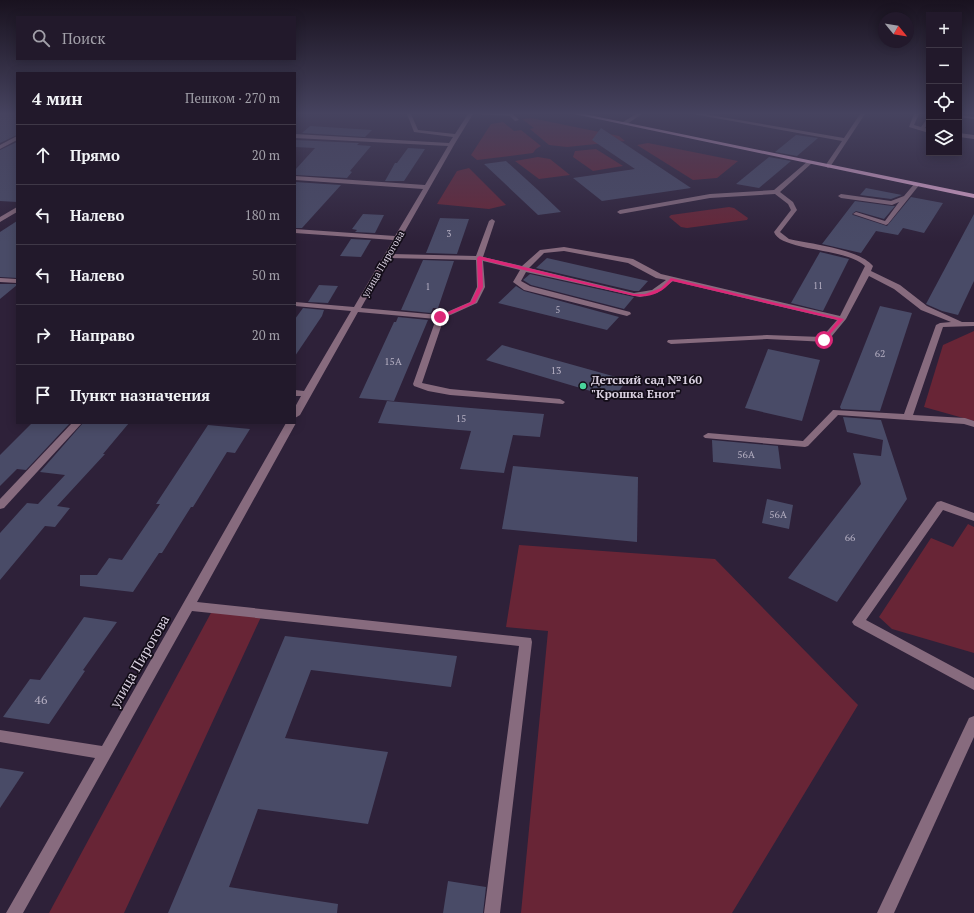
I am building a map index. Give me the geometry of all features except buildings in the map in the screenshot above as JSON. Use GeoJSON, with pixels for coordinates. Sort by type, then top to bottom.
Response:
{"type":"FeatureCollection","features":[{"type":"Feature","properties":{"kind":"main road"},"geometry":{"type":"LineString","coordinates":[[784,157],[974,196]]}},
{"type":"Feature","properties":{"kind":"street","name":"улица Пирогова"},"geometry":{"type":"LineString","coordinates":[[296,413],[444,157]]}},
{"type":"Feature","properties":{"kind":"street"},"geometry":{"type":"LineString","coordinates":[[828,166],[834,157]]}},
{"type":"Feature","properties":{"kind":"street"},"geometry":{"type":"LineString","coordinates":[[620,212],[710,196],[776,192],[810,162]]}},
{"type":"Feature","properties":{"kind":"street"},"geometry":{"type":"LineString","coordinates":[[296,178],[427,186]]}},
{"type":"Feature","properties":{"kind":"street"},"geometry":{"type":"LineString","coordinates":[[856,214],[886,223],[916,184]]}},
{"type":"Feature","properties":{"kind":"street"},"geometry":{"type":"LineString","coordinates":[[671,342],[767,337],[824,340],[842,319],[869,266],[863,260],[848,254],[787,240],[778,235],[777,232],[794,210],[791,203],[776,192]]}},
{"type":"Feature","properties":{"kind":"street"},"geometry":{"type":"LineString","coordinates":[[841,196],[892,203],[907,197]]}},
{"type":"Feature","properties":{"kind":"street"},"geometry":{"type":"LineString","coordinates":[[2,218],[16,211]]}},
{"type":"Feature","properties":{"kind":"street"},"geometry":{"type":"LineString","coordinates":[[296,304],[440,317],[473,303],[481,287],[479,258],[492,221]]}},
{"type":"Feature","properties":{"kind":"street"},"geometry":{"type":"LineString","coordinates":[[296,231],[398,238]]}},
{"type":"Feature","properties":{"kind":"street"},"geometry":{"type":"LineString","coordinates":[[627,314],[527,288],[517,282],[524,269],[542,251],[564,249],[630,261],[648,272],[671,279],[842,319]]}},
{"type":"Feature","properties":{"kind":"street"},"geometry":{"type":"LineString","coordinates":[[387,256],[479,258],[634,295],[645,296],[663,289],[671,279]]}},
{"type":"Feature","properties":{"kind":"street"},"geometry":{"type":"LineString","coordinates":[[867,272],[897,287],[924,308],[959,323]]}},
{"type":"Feature","properties":{"kind":"street"},"geometry":{"type":"LineString","coordinates":[[0,280],[16,281]]}},
{"type":"Feature","properties":{"kind":"street"},"geometry":{"type":"LineString","coordinates":[[440,317],[417,384],[428,388],[450,392],[560,402]]}},
{"type":"Feature","properties":{"kind":"street"},"geometry":{"type":"LineString","coordinates":[[907,418],[940,325],[959,323],[974,324]]}},
{"type":"Feature","properties":{"kind":"street"},"geometry":{"type":"LineString","coordinates":[[296,393],[307,394]]}},
{"type":"Feature","properties":{"kind":"street"},"geometry":{"type":"LineString","coordinates":[[708,436],[805,444],[836,412],[965,421],[974,424]]}},
{"type":"Feature","properties":{"kind":"street"},"geometry":{"type":"LineString","coordinates":[[0,505],[76,424]]}},
{"type":"Feature","properties":{"kind":"street","name":"улица Пирогова"},"geometry":{"type":"LineString","coordinates":[[14,913],[189,606],[290,424]]}},
{"type":"Feature","properties":{"kind":"street"},"geometry":{"type":"LineString","coordinates":[[974,517],[941,505],[858,622],[974,684]]}},
{"type":"Feature","properties":{"kind":"street"},"geometry":{"type":"LineString","coordinates":[[189,606],[526,642],[492,913]]}},
{"type":"Feature","properties":{"kind":"street"},"geometry":{"type":"LineString","coordinates":[[885,913],[974,722]]}},
{"type":"Feature","properties":{"kind":"street"},"geometry":{"type":"LineString","coordinates":[[0,736],[105,753]]}},
{"type":"Feature","properties":{"kind":"shaded area"},"geometry":{"type":"Polygon","coordinates":[[[473,157],[504,157],[477,160],[473,157]]]}},
{"type":"Feature","properties":{"kind":"shaded area"},"geometry":{"type":"Polygon","coordinates":[[[538,157],[550,159],[570,175],[539,179],[515,161],[538,157]]]}},
{"type":"Feature","properties":{"kind":"shaded area"},"geometry":{"type":"Polygon","coordinates":[[[573,157],[608,157],[623,166],[593,171],[573,157]]]}},
{"type":"Feature","properties":{"kind":"shaded area"},"geometry":{"type":"Polygon","coordinates":[[[656,157],[716,157],[738,161],[717,178],[693,180],[656,157]]]}},
{"type":"Feature","properties":{"kind":"shaded area"},"geometry":{"type":"Polygon","coordinates":[[[469,168],[506,205],[489,209],[437,204],[457,171],[469,168]]]}},
{"type":"Feature","properties":{"kind":"shaded area"},"geometry":{"type":"Polygon","coordinates":[[[729,207],[734,208],[748,218],[747,220],[687,228],[681,227],[669,217],[671,215],[729,207]]]}},
{"type":"Feature","properties":{"kind":"shaded area"},"geometry":{"type":"Polygon","coordinates":[[[974,331],[974,421],[924,407],[943,345],[974,331]]]}},
{"type":"Feature","properties":{"kind":"shaded area"},"geometry":{"type":"Polygon","coordinates":[[[968,524],[974,527],[974,653],[892,629],[879,617],[931,538],[953,547],[968,524]]]}},
{"type":"Feature","properties":{"kind":"shaded area"},"geometry":{"type":"Polygon","coordinates":[[[519,545],[715,559],[858,705],[732,913],[521,913],[548,631],[506,627],[519,545]]]}},
{"type":"Feature","properties":{"kind":"shaded area"},"geometry":{"type":"Polygon","coordinates":[[[212,611],[261,617],[124,913],[49,913],[212,611]]]}},
{"type":"Feature","properties":{"kind":"place","name":"Детский сад №160 \"Крошка Енот\""},"geometry":{"type":"Point","coordinates":[583,386]}},
{"type":"Feature","properties":{"kind":"route"},"geometry":{"type":"LineString","coordinates":[[440,317],[473,303],[481,287],[479,258],[634,295],[645,296],[663,289],[671,279],[842,319],[824,340]]}}]}
